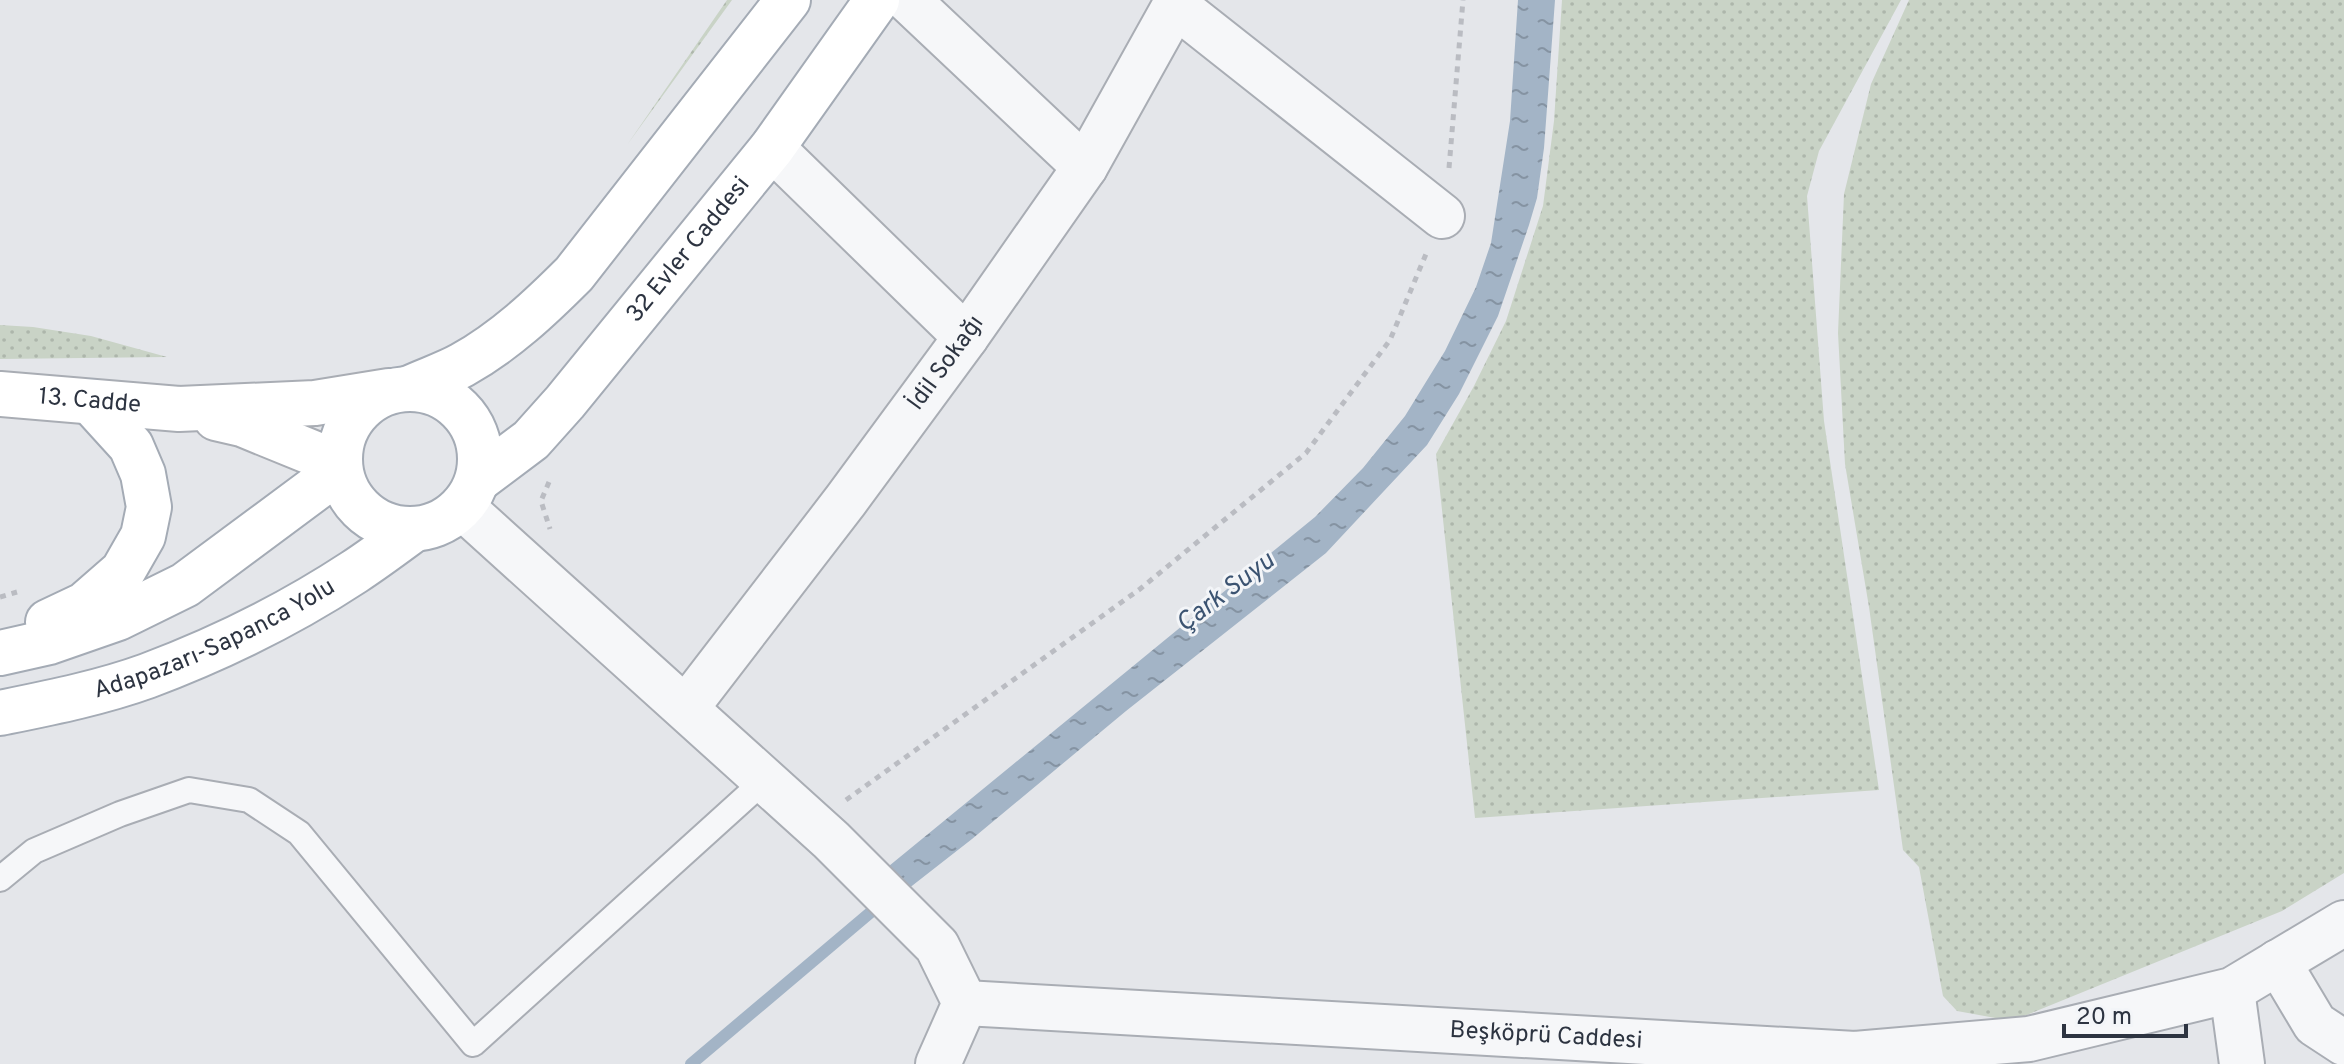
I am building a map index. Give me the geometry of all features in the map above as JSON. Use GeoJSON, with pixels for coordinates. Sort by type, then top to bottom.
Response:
{"type":"FeatureCollection","features":[{"type":"Feature","properties":{"kind":"main road"},"geometry":{"type":"LineString","coordinates":[[179,409],[315,403],[399,389],[432,391],[452,401],[467,417],[478,435],[481,457],[470,493],[448,519],[413,530],[393,527],[374,519],[358,507],[347,490],[340,467],[342,440],[351,419],[368,402],[399,389],[460,366],[540,308],[574,274],[788,0]]}},
{"type":"Feature","properties":{"kind":"main road","name":"32 Evler Caddesi"},"geometry":{"type":"LineString","coordinates":[[470,493],[531,440],[557,411],[772,148],[877,0]]}},
{"type":"Feature","properties":{"kind":"main road","name":"13. Cadde"},"geometry":{"type":"LineString","coordinates":[[0,394],[179,409]]}},
{"type":"Feature","properties":{"kind":"main road"},"geometry":{"type":"LineString","coordinates":[[0,644],[84,605],[123,571],[143,536],[149,507],[143,474],[131,446],[91,402]]}},
{"type":"Feature","properties":{"kind":"main road"},"geometry":{"type":"LineString","coordinates":[[179,409],[242,424],[340,467]]}},
{"type":"Feature","properties":{"kind":"main road"},"geometry":{"type":"LineString","coordinates":[[0,653],[49,642],[118,618],[185,585],[340,467]]}},
{"type":"Feature","properties":{"kind":"main road","name":"Adapazarı-Sapanca Yolu"},"geometry":{"type":"LineString","coordinates":[[0,713],[71,698],[146,676],[219,645],[296,607],[354,573],[413,530]]}},
{"type":"Feature","properties":{"kind":"street"},"geometry":{"type":"LineString","coordinates":[[908,0],[1085,167]]}},
{"type":"Feature","properties":{"kind":"street"},"geometry":{"type":"LineString","coordinates":[[1177,3],[1442,216]]}},
{"type":"Feature","properties":{"kind":"street","name":"İdil Sokağı"},"geometry":{"type":"LineString","coordinates":[[686,708],[846,500],[966,337],[1085,167],[1177,3]]}},
{"type":"Feature","properties":{"kind":"street"},"geometry":{"type":"LineString","coordinates":[[772,148],[966,337]]}},
{"type":"Feature","properties":{"kind":"street"},"geometry":{"type":"LineString","coordinates":[[470,493],[686,708],[822,832],[937,946],[965,1003],[938,1064]]}},
{"type":"Feature","properties":{"kind":"street","name":"Beşköprü Caddesi"},"geometry":{"type":"LineString","coordinates":[[965,1003],[1855,1054],[2029,1039],[2232,990],[2344,923]]}},
{"type":"Feature","properties":{"kind":"street"},"geometry":{"type":"LineString","coordinates":[[2278,962],[2315,1024],[2344,1043]]}},
{"type":"Feature","properties":{"kind":"street"},"geometry":{"type":"LineString","coordinates":[[2232,990],[2242,1064]]}},
{"type":"Feature","properties":{"kind":"lane"},"geometry":{"type":"LineString","coordinates":[[0,879],[34,851],[120,814],[189,790],[249,800],[299,833],[473,1044],[765,780]]}},
{"type":"Feature","properties":{"kind":"path"},"geometry":{"type":"LineString","coordinates":[[822,832],[1140,589],[1306,453],[1390,340],[1446,205],[1463,0]]}},
{"type":"Feature","properties":{"kind":"path"},"geometry":{"type":"LineString","coordinates":[[551,532],[541,501],[552,475]]}},
{"type":"Feature","properties":{"kind":"shaded area"},"geometry":{"type":"Polygon","coordinates":[[[727,0],[732,0],[627,145],[727,0]]]}},
{"type":"Feature","properties":{"kind":"shaded area"},"geometry":{"type":"Polygon","coordinates":[[[1562,0],[1901,0],[1819,151],[1807,196],[1824,421],[1879,790],[1475,818],[1436,454],[1506,321],[1543,206],[1554,121],[1562,0]]]}},
{"type":"Feature","properties":{"kind":"shaded area"},"geometry":{"type":"Polygon","coordinates":[[[1909,0],[2344,0],[2344,873],[2282,911],[2012,1021],[1957,1011],[1943,996],[1919,867],[1903,850],[1869,607],[1845,464],[1838,333],[1844,194],[1871,84],[1909,0]]]}},
{"type":"Feature","properties":{"kind":"shaded area"},"geometry":{"type":"Polygon","coordinates":[[[0,325],[91,336],[167,357],[0,359],[0,325]]]}},
{"type":"Feature","properties":{"kind":"water"},"geometry":{"type":"Polygon","coordinates":[[[1518,0],[1555,0],[1544,148],[1537,198],[1498,316],[1459,394],[1427,445],[1326,553],[899,896],[878,875],[1315,517],[1363,468],[1405,416],[1445,351],[1476,287],[1491,243],[1510,121],[1518,0]]]}},
{"type":"Feature","properties":{"kind":"waterway","name":"Çark Suyu"},"geometry":{"type":"LineString","coordinates":[[691,1064],[884,901]]}}]}
